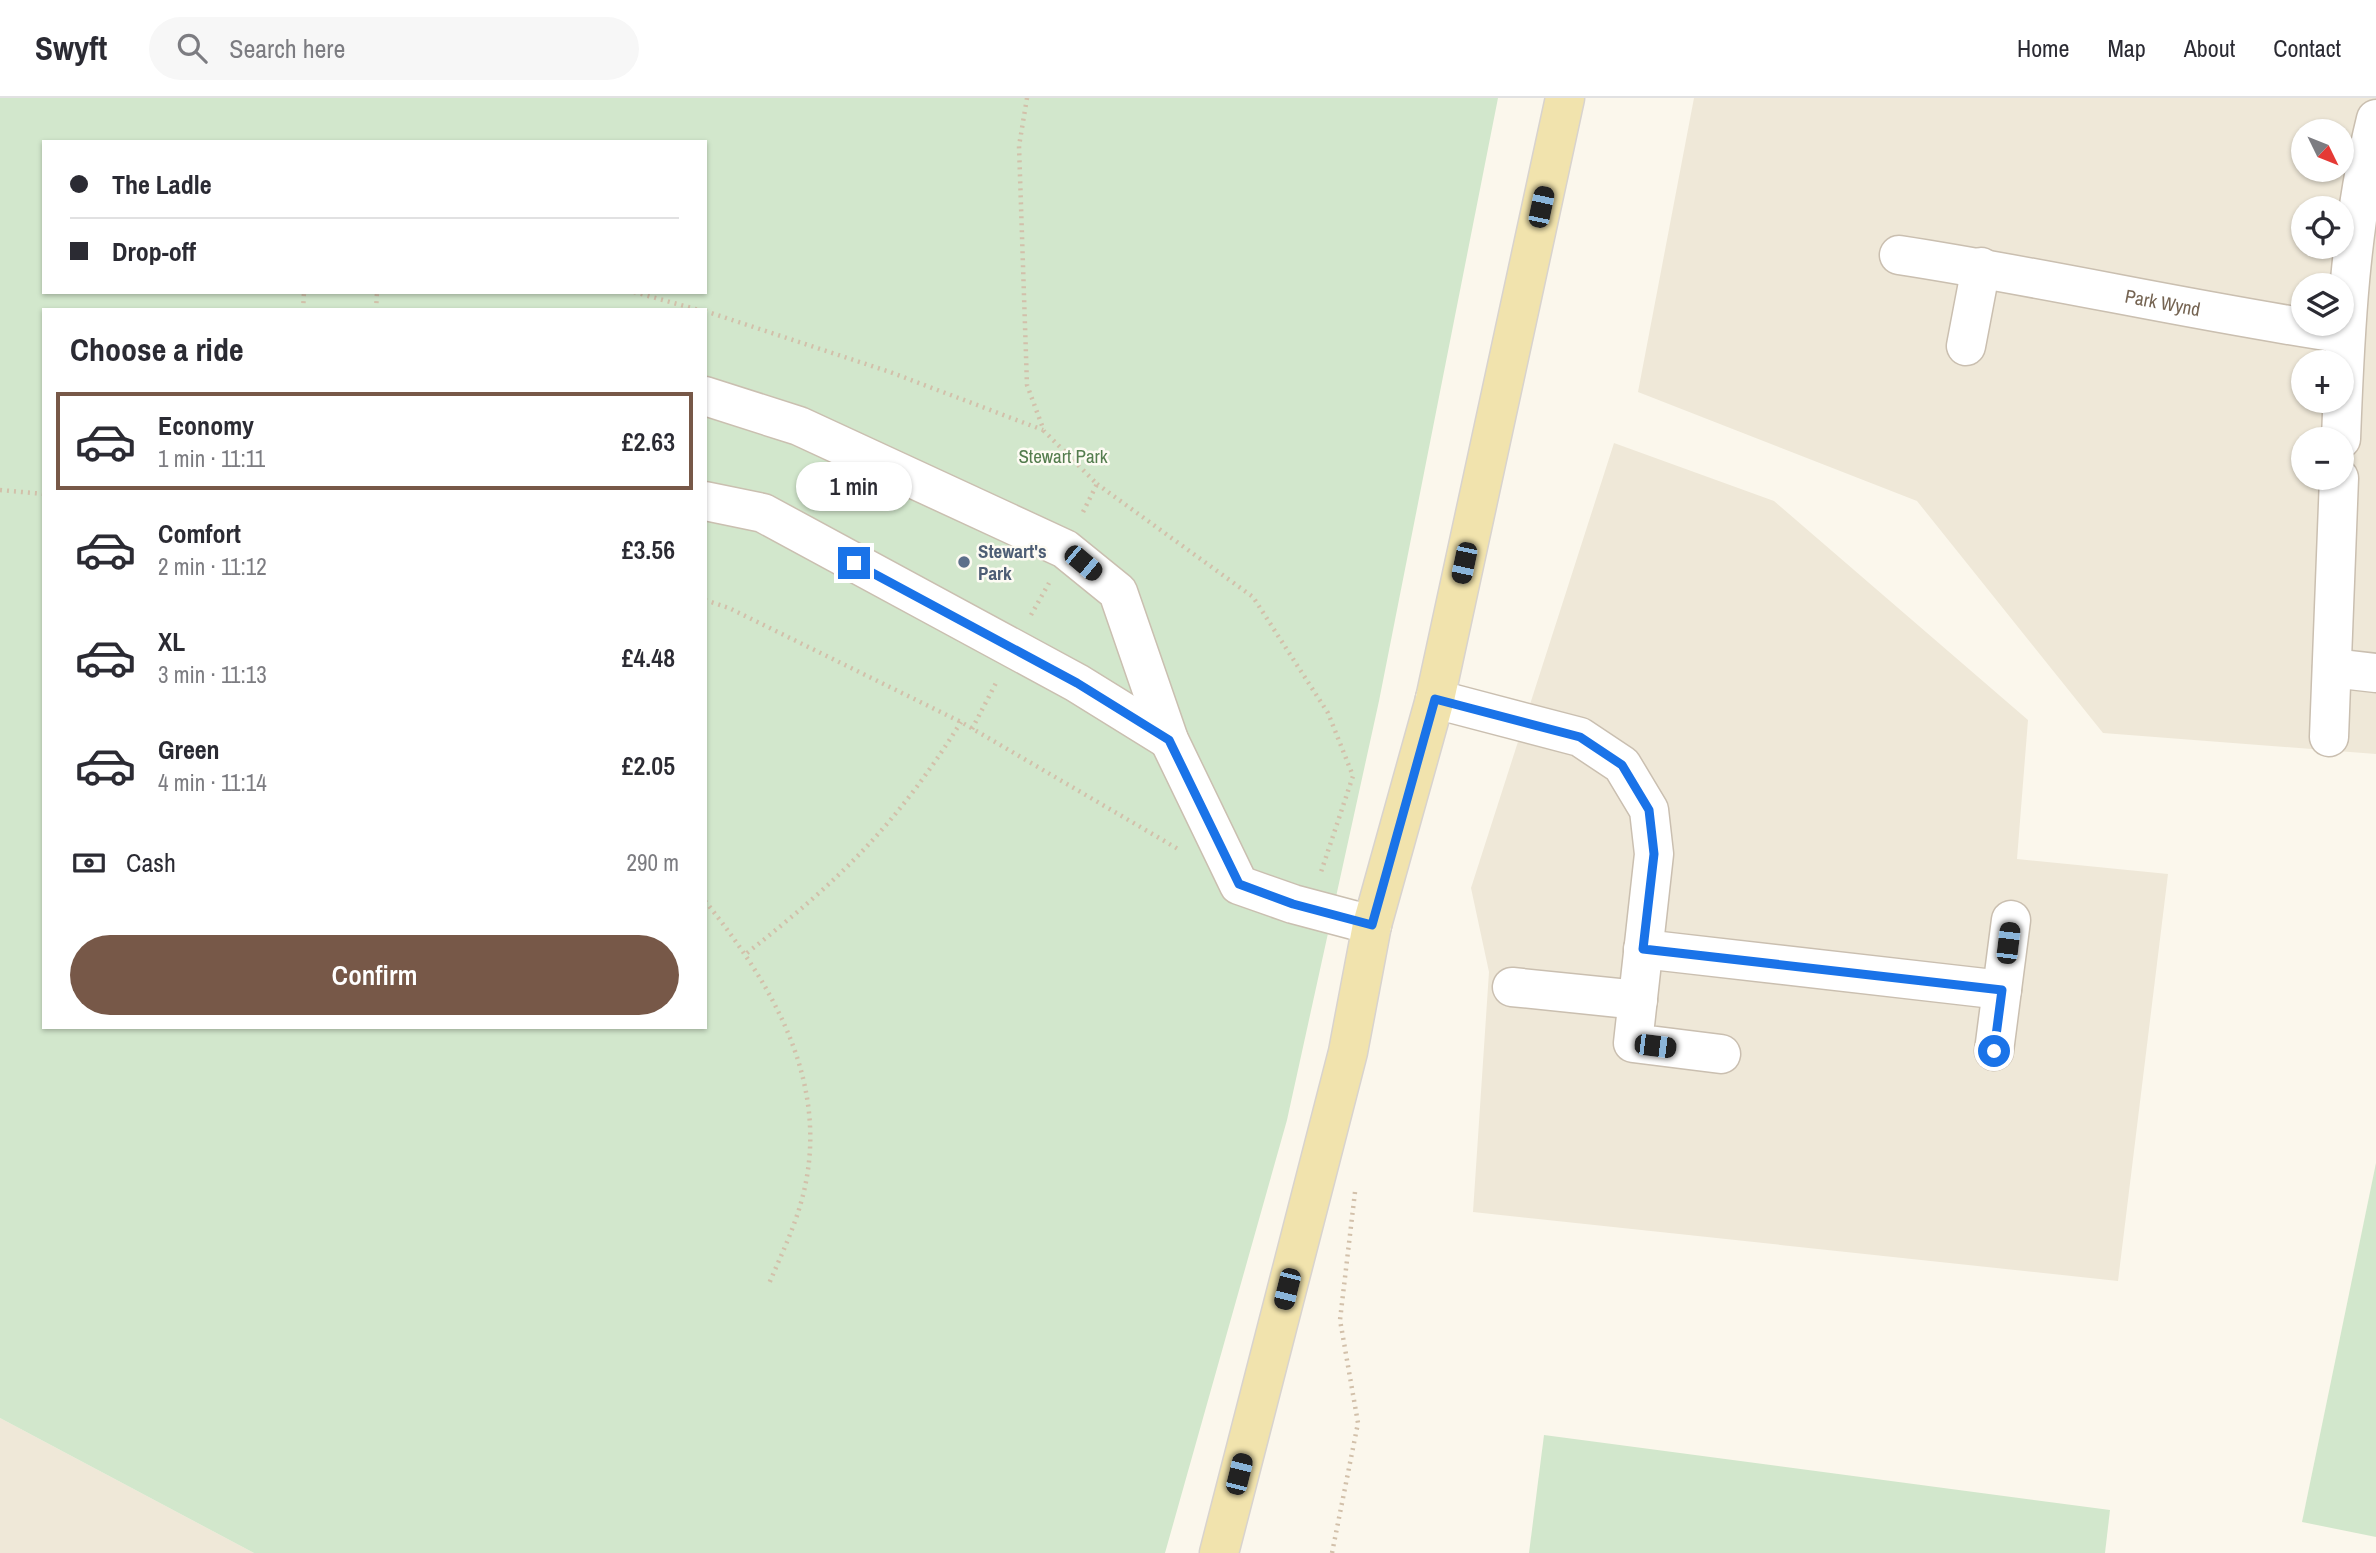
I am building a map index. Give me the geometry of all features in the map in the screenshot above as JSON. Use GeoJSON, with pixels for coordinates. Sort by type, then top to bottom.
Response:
{"type":"FeatureCollection","features":[{"type":"Feature","properties":{"kind":"main road"},"geometry":{"type":"LineString","coordinates":[[1219,1553],[1348,1052],[1372,925],[1435,699],[1565,98]]}},
{"type":"Feature","properties":{"kind":"street"},"geometry":{"type":"LineString","coordinates":[[2350,273],[2355,221],[2376,119]]}},
{"type":"Feature","properties":{"kind":"street","name":"Park Wynd"},"geometry":{"type":"LineString","coordinates":[[1899,255],[1981,267],[2291,326]]}},
{"type":"Feature","properties":{"kind":"street"},"geometry":{"type":"LineString","coordinates":[[1966,346],[1981,267]]}},
{"type":"Feature","properties":{"kind":"street"},"geometry":{"type":"LineString","coordinates":[[2341,427],[2345,336]]}},
{"type":"Feature","properties":{"kind":"street"},"geometry":{"type":"LineString","coordinates":[[707,397],[799,426],[1065,549],[1118,592],[1169,740],[1239,884],[1309,909],[1372,925]]}},
{"type":"Feature","properties":{"kind":"street"},"geometry":{"type":"LineString","coordinates":[[2329,737],[2339,490]]}},
{"type":"Feature","properties":{"kind":"street"},"geometry":{"type":"LineString","coordinates":[[707,501],[763,513],[1077,683],[1169,740]]}},
{"type":"Feature","properties":{"kind":"street"},"geometry":{"type":"LineString","coordinates":[[2332,668],[2376,673]]}},
{"type":"Feature","properties":{"kind":"street"},"geometry":{"type":"LineString","coordinates":[[1435,699],[1580,737],[1622,765],[1649,810],[1654,854],[1633,1044],[1721,1054]]}},
{"type":"Feature","properties":{"kind":"street"},"geometry":{"type":"LineString","coordinates":[[1994,1051],[2011,920]]}},
{"type":"Feature","properties":{"kind":"street"},"geometry":{"type":"LineString","coordinates":[[1643,949],[2002,990]]}},
{"type":"Feature","properties":{"kind":"street"},"geometry":{"type":"LineString","coordinates":[[1512,987],[1637,1006]]}},
{"type":"Feature","properties":{"kind":"path"},"geometry":{"type":"LineString","coordinates":[[1027,98],[1019,146],[1027,385],[1044,431]]}},
{"type":"Feature","properties":{"kind":"path"},"geometry":{"type":"LineString","coordinates":[[642,294],[692,308]]}},
{"type":"Feature","properties":{"kind":"path"},"geometry":{"type":"LineString","coordinates":[[707,312],[890,372],[1044,431],[1097,484],[1253,597],[1328,713],[1353,776],[1309,909]]}},
{"type":"Feature","properties":{"kind":"path"},"geometry":{"type":"LineString","coordinates":[[1079,520],[1097,484]]}},
{"type":"Feature","properties":{"kind":"path"},"geometry":{"type":"LineString","coordinates":[[0,490],[42,494]]}},
{"type":"Feature","properties":{"kind":"path"},"geometry":{"type":"LineString","coordinates":[[1028,621],[1052,576]]}},
{"type":"Feature","properties":{"kind":"path"},"geometry":{"type":"LineString","coordinates":[[707,601],[729,608],[961,722],[1181,851]]}},
{"type":"Feature","properties":{"kind":"path"},"geometry":{"type":"LineString","coordinates":[[972,729],[1000,675]]}},
{"type":"Feature","properties":{"kind":"path"},"geometry":{"type":"LineString","coordinates":[[747,953],[836,880],[871,845],[926,779],[961,722]]}},
{"type":"Feature","properties":{"kind":"path"},"geometry":{"type":"LineString","coordinates":[[707,903],[747,953],[789,1033],[808,1104],[808,1167],[800,1206],[768,1286]]}},
{"type":"Feature","properties":{"kind":"path"},"geometry":{"type":"LineString","coordinates":[[1332,1553],[1358,1423],[1340,1320],[1355,1187]]}},
{"type":"Feature","properties":{"kind":"shaded area"},"geometry":{"type":"Polygon","coordinates":[[[1694,98],[2376,98],[2376,754],[2103,733],[1917,501],[1638,392],[1694,98]]]}},
{"type":"Feature","properties":{"kind":"shaded area"},"geometry":{"type":"Polygon","coordinates":[[[1614,443],[1774,501],[2028,720],[2017,859],[2168,874],[2118,1281],[1473,1212],[1489,972],[1471,888],[1614,443]]]}},
{"type":"Feature","properties":{"kind":"shaded area"},"geometry":{"type":"Polygon","coordinates":[[[0,1418],[254,1553],[0,1553],[0,1418]]]}},
{"type":"Feature","properties":{"kind":"green space","name":"Stewart Park"},"geometry":{"type":"Polygon","coordinates":[[[0,98],[1498,98],[1379,701],[1287,1120],[1165,1553],[254,1553],[0,1418],[0,98]]]}},
{"type":"Feature","properties":{"kind":"green space"},"geometry":{"type":"Polygon","coordinates":[[[2376,1163],[2376,1537],[2302,1522],[2376,1163]]]}},
{"type":"Feature","properties":{"kind":"green space"},"geometry":{"type":"Polygon","coordinates":[[[1544,1435],[2110,1510],[2105,1553],[1529,1553],[1544,1435]]]}},
{"type":"Feature","properties":{"kind":"place","name":"Stewart's Park"},"geometry":{"type":"Point","coordinates":[964,562]}},
{"type":"Feature","properties":{"kind":"route"},"geometry":{"type":"LineString","coordinates":[[854,563],[1077,683],[1169,740],[1239,884],[1293,904],[1372,925],[1435,699],[1580,737],[1622,765],[1649,810],[1654,854],[1643,949],[2002,990],[1994,1051]]}}]}
